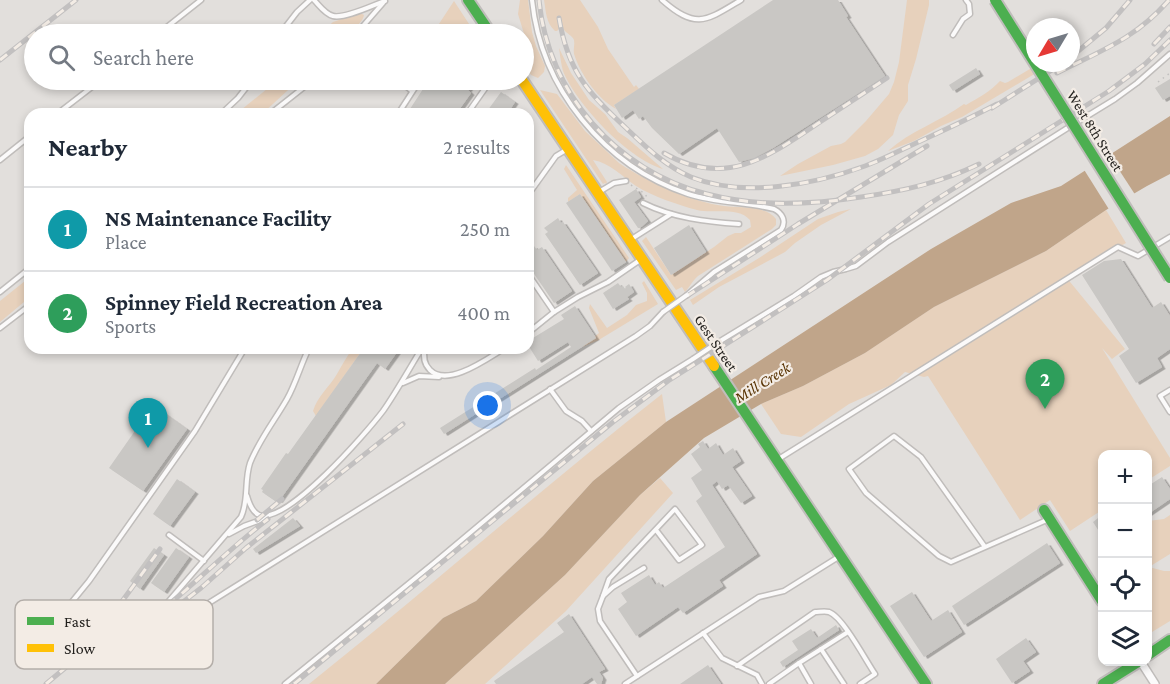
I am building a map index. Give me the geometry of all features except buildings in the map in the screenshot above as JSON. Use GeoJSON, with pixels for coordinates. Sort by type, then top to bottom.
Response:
{"type":"FeatureCollection","features":[{"type":"Feature","properties":{"kind":"street"},"geometry":{"type":"LineString","coordinates":[[468,0],[484,24]]}},
{"type":"Feature","properties":{"kind":"street","name":"West 8th Street"},"geometry":{"type":"LineString","coordinates":[[995,0],[1170,278]]}},
{"type":"Feature","properties":{"kind":"street","name":"Gest Street"},"geometry":{"type":"LineString","coordinates":[[529,90],[926,684]]}},
{"type":"Feature","properties":{"kind":"street"},"geometry":{"type":"LineString","coordinates":[[1047,514],[1098,595]]}},
{"type":"Feature","properties":{"kind":"street"},"geometry":{"type":"LineString","coordinates":[[1152,652],[1170,640]]}},
{"type":"Feature","properties":{"kind":"street"},"geometry":{"type":"LineString","coordinates":[[1103,684],[1132,666]]}},
{"type":"Feature","properties":{"kind":"street"},"geometry":{"type":"LineString","coordinates":[[1142,666],[1155,684]]}},
{"type":"Feature","properties":{"kind":"lane"},"geometry":{"type":"LineString","coordinates":[[171,24],[201,0]]}},
{"type":"Feature","properties":{"kind":"lane"},"geometry":{"type":"LineString","coordinates":[[288,24],[306,0]]}},
{"type":"Feature","properties":{"kind":"lane"},"geometry":{"type":"LineString","coordinates":[[297,12],[312,0],[334,16],[350,13],[386,0]]}},
{"type":"Feature","properties":{"kind":"lane"},"geometry":{"type":"LineString","coordinates":[[365,24],[386,0]]}},
{"type":"Feature","properties":{"kind":"lane"},"geometry":{"type":"LineString","coordinates":[[213,600],[641,333],[663,312],[714,272],[781,230],[784,225],[783,216],[774,209],[715,201],[680,191],[641,172],[616,154],[593,133],[574,109],[555,78],[540,40],[532,0]]}},
{"type":"Feature","properties":{"kind":"lane"},"geometry":{"type":"LineString","coordinates":[[662,0],[682,15],[698,20],[712,16],[741,0]]}},
{"type":"Feature","properties":{"kind":"lane"},"geometry":{"type":"LineString","coordinates":[[953,35],[963,19],[970,14],[966,0]]}},
{"type":"Feature","properties":{"kind":"lane"},"geometry":{"type":"LineString","coordinates":[[285,684],[630,400],[821,278],[837,270],[850,269],[861,263],[888,242],[1115,99],[1170,54]]}},
{"type":"Feature","properties":{"kind":"lane"},"geometry":{"type":"LineString","coordinates":[[65,108],[88,90]]}},
{"type":"Feature","properties":{"kind":"lane"},"geometry":{"type":"LineString","coordinates":[[227,108],[244,90]]}},
{"type":"Feature","properties":{"kind":"lane"},"geometry":{"type":"LineString","coordinates":[[278,108],[300,90]]}},
{"type":"Feature","properties":{"kind":"lane"},"geometry":{"type":"LineString","coordinates":[[471,108],[483,90]]}},
{"type":"Feature","properties":{"kind":"lane"},"geometry":{"type":"LineString","coordinates":[[402,108],[412,91]]}},
{"type":"Feature","properties":{"kind":"lane"},"geometry":{"type":"LineString","coordinates":[[0,160],[24,141]]}},
{"type":"Feature","properties":{"kind":"lane"},"geometry":{"type":"LineString","coordinates":[[534,187],[556,156],[568,148]]}},
{"type":"Feature","properties":{"kind":"lane"},"geometry":{"type":"LineString","coordinates":[[598,193],[612,184],[626,181]]}},
{"type":"Feature","properties":{"kind":"lane"},"geometry":{"type":"LineString","coordinates":[[643,203],[671,214],[740,224]]}},
{"type":"Feature","properties":{"kind":"lane"},"geometry":{"type":"LineString","coordinates":[[630,241],[671,214]]}},
{"type":"Feature","properties":{"kind":"lane"},"geometry":{"type":"LineString","coordinates":[[777,461],[1118,246],[1138,256],[1170,237]]}},
{"type":"Feature","properties":{"kind":"lane"},"geometry":{"type":"LineString","coordinates":[[534,328],[554,312],[608,282],[642,259]]}},
{"type":"Feature","properties":{"kind":"lane"},"geometry":{"type":"LineString","coordinates":[[0,292],[24,273]]}},
{"type":"Feature","properties":{"kind":"lane"},"geometry":{"type":"LineString","coordinates":[[534,283],[554,312]]}},
{"type":"Feature","properties":{"kind":"lane"},"geometry":{"type":"LineString","coordinates":[[0,328],[24,310]]}},
{"type":"Feature","properties":{"kind":"lane"},"geometry":{"type":"LineString","coordinates":[[73,600],[96,572],[188,442],[241,354]]}},
{"type":"Feature","properties":{"kind":"lane"},"geometry":{"type":"LineString","coordinates":[[170,600],[241,517],[245,507],[248,472],[254,455],[289,395],[306,354]]}},
{"type":"Feature","properties":{"kind":"lane"},"geometry":{"type":"LineString","coordinates":[[220,543],[236,530],[281,511],[312,487],[347,454],[378,418],[419,354]]}},
{"type":"Feature","properties":{"kind":"lane"},"geometry":{"type":"LineString","coordinates":[[424,354],[428,368],[437,375],[445,376]]}},
{"type":"Feature","properties":{"kind":"lane"},"geometry":{"type":"LineString","coordinates":[[399,387],[406,380],[419,375],[445,376],[473,367],[495,354]]}},
{"type":"Feature","properties":{"kind":"lane"},"geometry":{"type":"LineString","coordinates":[[550,389],[566,411],[582,421],[591,431]]}},
{"type":"Feature","properties":{"kind":"lane"},"geometry":{"type":"LineString","coordinates":[[1170,390],[1160,396],[1170,412]]}},
{"type":"Feature","properties":{"kind":"lane"},"geometry":{"type":"LineString","coordinates":[[985,547],[921,457],[894,436],[849,469],[866,493],[939,556],[951,562],[985,547],[1047,514]]}},
{"type":"Feature","properties":{"kind":"lane"},"geometry":{"type":"LineString","coordinates":[[246,490],[250,505],[258,514],[267,516],[281,511]]}},
{"type":"Feature","properties":{"kind":"lane"},"geometry":{"type":"LineString","coordinates":[[637,676],[600,621],[598,609],[609,579],[675,509],[702,545],[679,560],[656,530]]}},
{"type":"Feature","properties":{"kind":"lane"},"geometry":{"type":"LineString","coordinates":[[170,535],[204,561]]}},
{"type":"Feature","properties":{"kind":"lane"},"geometry":{"type":"LineString","coordinates":[[625,684],[759,597],[784,591],[840,556]]}},
{"type":"Feature","properties":{"kind":"lane"},"geometry":{"type":"LineString","coordinates":[[603,596],[644,568]]}},
{"type":"Feature","properties":{"kind":"lane"},"geometry":{"type":"LineString","coordinates":[[737,666],[815,612],[829,612],[848,632],[874,675],[860,684]]}},
{"type":"Feature","properties":{"kind":"lane"},"geometry":{"type":"LineString","coordinates":[[769,684],[848,632]]}},
{"type":"Feature","properties":{"kind":"lane"},"geometry":{"type":"LineString","coordinates":[[703,633],[722,658],[757,675],[762,684]]}},
{"type":"Feature","properties":{"kind":"lane"},"geometry":{"type":"LineString","coordinates":[[822,649],[844,684]]}},
{"type":"Feature","properties":{"kind":"lane"},"geometry":{"type":"LineString","coordinates":[[799,663],[811,684]]}},
{"type":"Feature","properties":{"kind":"path"},"geometry":{"type":"LineString","coordinates":[[1158,82],[1170,73]]}},
{"type":"Feature","properties":{"kind":"path"},"geometry":{"type":"LineString","coordinates":[[626,181],[644,193],[651,207]]}},
{"type":"Feature","properties":{"kind":"shaded area"},"geometry":{"type":"Polygon","coordinates":[[[520,0],[528,0],[531,24],[521,24],[518,14],[520,0]]]}},
{"type":"Feature","properties":{"kind":"shaded area"},"geometry":{"type":"Polygon","coordinates":[[[544,0],[580,0],[598,27],[608,49],[634,87],[636,85],[639,89],[614,105],[616,109],[602,99],[585,78],[574,54],[574,40],[563,29],[559,17],[557,17],[559,29],[555,31],[547,17],[544,0]]]}},
{"type":"Feature","properties":{"kind":"shaded area"},"geometry":{"type":"Polygon","coordinates":[[[907,0],[929,0],[929,5],[908,85],[908,101],[899,115],[893,135],[878,149],[865,156],[780,176],[831,146],[845,142],[889,94],[899,62],[907,0]]]}},
{"type":"Feature","properties":{"kind":"shaded area"},"geometry":{"type":"Polygon","coordinates":[[[454,1],[469,24],[439,24],[454,1]]]}},
{"type":"Feature","properties":{"kind":"shaded area"},"geometry":{"type":"Polygon","coordinates":[[[360,13],[364,15],[359,24],[331,24],[360,13]]]}},
{"type":"Feature","properties":{"kind":"shaded area"},"geometry":{"type":"Polygon","coordinates":[[[534,39],[545,66],[544,72],[538,78],[534,76],[534,39]]]}},
{"type":"Feature","properties":{"kind":"shaded area"},"geometry":{"type":"Polygon","coordinates":[[[559,48],[571,73],[589,100],[605,114],[618,132],[663,169],[634,154],[591,114],[579,99],[563,71],[559,48]]]}},
{"type":"Feature","properties":{"kind":"shaded area"},"geometry":{"type":"Polygon","coordinates":[[[1026,71],[1038,72],[962,117],[888,151],[916,132],[980,97],[1000,81],[1008,82],[1026,71]]]}},
{"type":"Feature","properties":{"kind":"shaded area"},"geometry":{"type":"Polygon","coordinates":[[[266,90],[288,90],[269,108],[243,108],[266,90]]]}},
{"type":"Feature","properties":{"kind":"shaded area"},"geometry":{"type":"Polygon","coordinates":[[[540,90],[557,94],[585,131],[619,163],[636,174],[660,186],[711,204],[766,211],[776,219],[776,225],[698,276],[685,292],[682,287],[676,290],[642,241],[646,237],[671,275],[728,236],[741,233],[751,227],[750,220],[739,213],[697,210],[665,200],[636,186],[610,167],[593,160],[607,182],[603,184],[540,90]]]}},
{"type":"Feature","properties":{"kind":"shaded area"},"geometry":{"type":"Polygon","coordinates":[[[566,165],[629,258],[626,262],[580,194],[568,202],[568,198],[577,190],[564,169],[566,165]]]}},
{"type":"Feature","properties":{"kind":"shaded area"},"geometry":{"type":"Polygon","coordinates":[[[851,209],[821,225],[785,252],[719,287],[693,305],[690,300],[818,219],[851,209]]]}},
{"type":"Feature","properties":{"kind":"shaded area"},"geometry":{"type":"Polygon","coordinates":[[[1106,210],[1126,243],[1066,277],[1125,349],[1112,359],[1102,348],[1170,458],[1170,466],[1152,477],[1152,450],[1098,450],[1098,513],[1070,531],[1050,500],[1020,520],[928,376],[905,372],[891,385],[849,404],[801,437],[781,434],[761,404],[803,386],[865,353],[934,307],[1046,251],[1106,210]]]}},
{"type":"Feature","properties":{"kind":"shaded area"},"geometry":{"type":"Polygon","coordinates":[[[644,281],[658,304],[597,341],[582,347],[599,333],[589,308],[590,304],[607,328],[627,315],[636,305],[647,301],[647,293],[642,283],[644,281]]]}},
{"type":"Feature","properties":{"kind":"shaded area"},"geometry":{"type":"Polygon","coordinates":[[[24,282],[24,302],[0,322],[0,301],[24,282]]]}},
{"type":"Feature","properties":{"kind":"shaded area"},"geometry":{"type":"Polygon","coordinates":[[[349,354],[360,354],[316,416],[313,411],[317,401],[349,354]]]}},
{"type":"Feature","properties":{"kind":"shaded area"},"geometry":{"type":"Polygon","coordinates":[[[662,394],[666,422],[593,481],[543,536],[476,601],[443,618],[376,684],[309,684],[573,466],[662,394]]]}},
{"type":"Feature","properties":{"kind":"shaded area"},"geometry":{"type":"Polygon","coordinates":[[[660,478],[673,493],[566,611],[485,684],[445,684],[565,575],[640,495],[660,478]]]}},
{"type":"Feature","properties":{"kind":"shaded area"},"geometry":{"type":"Polygon","coordinates":[[[1170,515],[1170,554],[1152,565],[1152,520],[1164,519],[1170,515]]]}},
{"type":"Feature","properties":{"kind":"shaded area"},"geometry":{"type":"Polygon","coordinates":[[[1152,568],[1170,571],[1170,621],[1152,632],[1152,568]]]}},
{"type":"Feature","properties":{"kind":"water","name":"Mill Creek"},"geometry":{"type":"Polygon","coordinates":[[[1170,116],[1170,174],[1106,210],[1046,251],[934,307],[865,353],[803,386],[761,404],[704,438],[640,495],[565,575],[445,684],[376,684],[443,618],[476,601],[543,536],[593,481],[666,422],[931,249],[1011,203],[1061,186],[1170,116]]]}},
{"type":"Feature","properties":{"kind":"pier"},"geometry":{"type":"Polygon","coordinates":[[[1108,153],[1136,196],[1110,211],[1083,168],[1108,153]]]}},
{"type":"Feature","properties":{"kind":"railway"},"geometry":{"type":"LineString","coordinates":[[46,24],[76,0]]}},
{"type":"Feature","properties":{"kind":"railway"},"geometry":{"type":"LineString","coordinates":[[539,0],[545,34],[556,66],[572,96],[592,123],[616,147],[644,167],[674,183],[707,194],[745,201],[803,203],[842,200],[907,189],[936,181],[979,164]]}},
{"type":"Feature","properties":{"kind":"railway"},"geometry":{"type":"LineString","coordinates":[[1080,50],[1106,28],[1130,0]]}},
{"type":"Feature","properties":{"kind":"railway"},"geometry":{"type":"LineString","coordinates":[[1057,73],[1130,34],[1169,0]]}},
{"type":"Feature","properties":{"kind":"railway"},"geometry":{"type":"LineString","coordinates":[[559,18],[574,67],[600,103],[664,162],[682,173],[711,183],[755,188],[801,183],[845,173],[889,156],[997,104]]}},
{"type":"Feature","properties":{"kind":"railway"},"geometry":{"type":"LineString","coordinates":[[1154,44],[1170,27]]}},
{"type":"Feature","properties":{"kind":"railway"},"geometry":{"type":"LineString","coordinates":[[294,684],[613,422],[668,381],[827,280],[929,204],[1109,91],[1145,64],[1170,40]]}},
{"type":"Feature","properties":{"kind":"railway"},"geometry":{"type":"LineString","coordinates":[[0,60],[24,41]]}},
{"type":"Feature","properties":{"kind":"railway"},"geometry":{"type":"LineString","coordinates":[[992,108],[1049,72]]}},
{"type":"Feature","properties":{"kind":"railway"},"geometry":{"type":"LineString","coordinates":[[664,153],[686,163],[706,168],[726,168],[744,164],[780,148],[887,78]]}},
{"type":"Feature","properties":{"kind":"railway"},"geometry":{"type":"LineString","coordinates":[[687,296],[798,224],[927,146]]}},
{"type":"Feature","properties":{"kind":"railway"},"geometry":{"type":"LineString","coordinates":[[186,600],[246,548],[403,424]]}},
{"type":"Feature","properties":{"kind":"railway"},"geometry":{"type":"LineString","coordinates":[[257,520],[282,499]]}},
{"type":"Feature","properties":{"kind":"railway"},"geometry":{"type":"LineString","coordinates":[[174,600],[268,519]]}},
{"type":"Feature","properties":{"kind":"railway"},"geometry":{"type":"LineString","coordinates":[[123,600],[160,549]]}},
{"type":"Feature","properties":{"kind":"railway"},"geometry":{"type":"LineString","coordinates":[[46,684],[64,669]]}},
{"type":"Feature","properties":{"kind":"traffic: fast"},"geometry":{"type":"LineString","coordinates":[[468,0],[484,24]]}},
{"type":"Feature","properties":{"kind":"traffic: fast"},"geometry":{"type":"LineString","coordinates":[[995,0],[1170,278]]}},
{"type":"Feature","properties":{"kind":"traffic: fast"},"geometry":{"type":"LineString","coordinates":[[714,366],[926,684]]}},
{"type":"Feature","properties":{"kind":"traffic: fast"},"geometry":{"type":"LineString","coordinates":[[1044,510],[1098,595]]}},
{"type":"Feature","properties":{"kind":"traffic: fast"},"geometry":{"type":"LineString","coordinates":[[1152,652],[1170,640]]}},
{"type":"Feature","properties":{"kind":"traffic: fast"},"geometry":{"type":"LineString","coordinates":[[1103,684],[1132,666]]}},
{"type":"Feature","properties":{"kind":"traffic: slow"},"geometry":{"type":"LineString","coordinates":[[529,90],[714,366]]}},
{"type":"Feature","properties":{"kind":"place","name":"Spinney Field Recreation Area"},"geometry":{"type":"Point","coordinates":[1045,409]}},
{"type":"Feature","properties":{"kind":"place","name":"NS Maintenance Facility"},"geometry":{"type":"Point","coordinates":[148,448]}}]}
